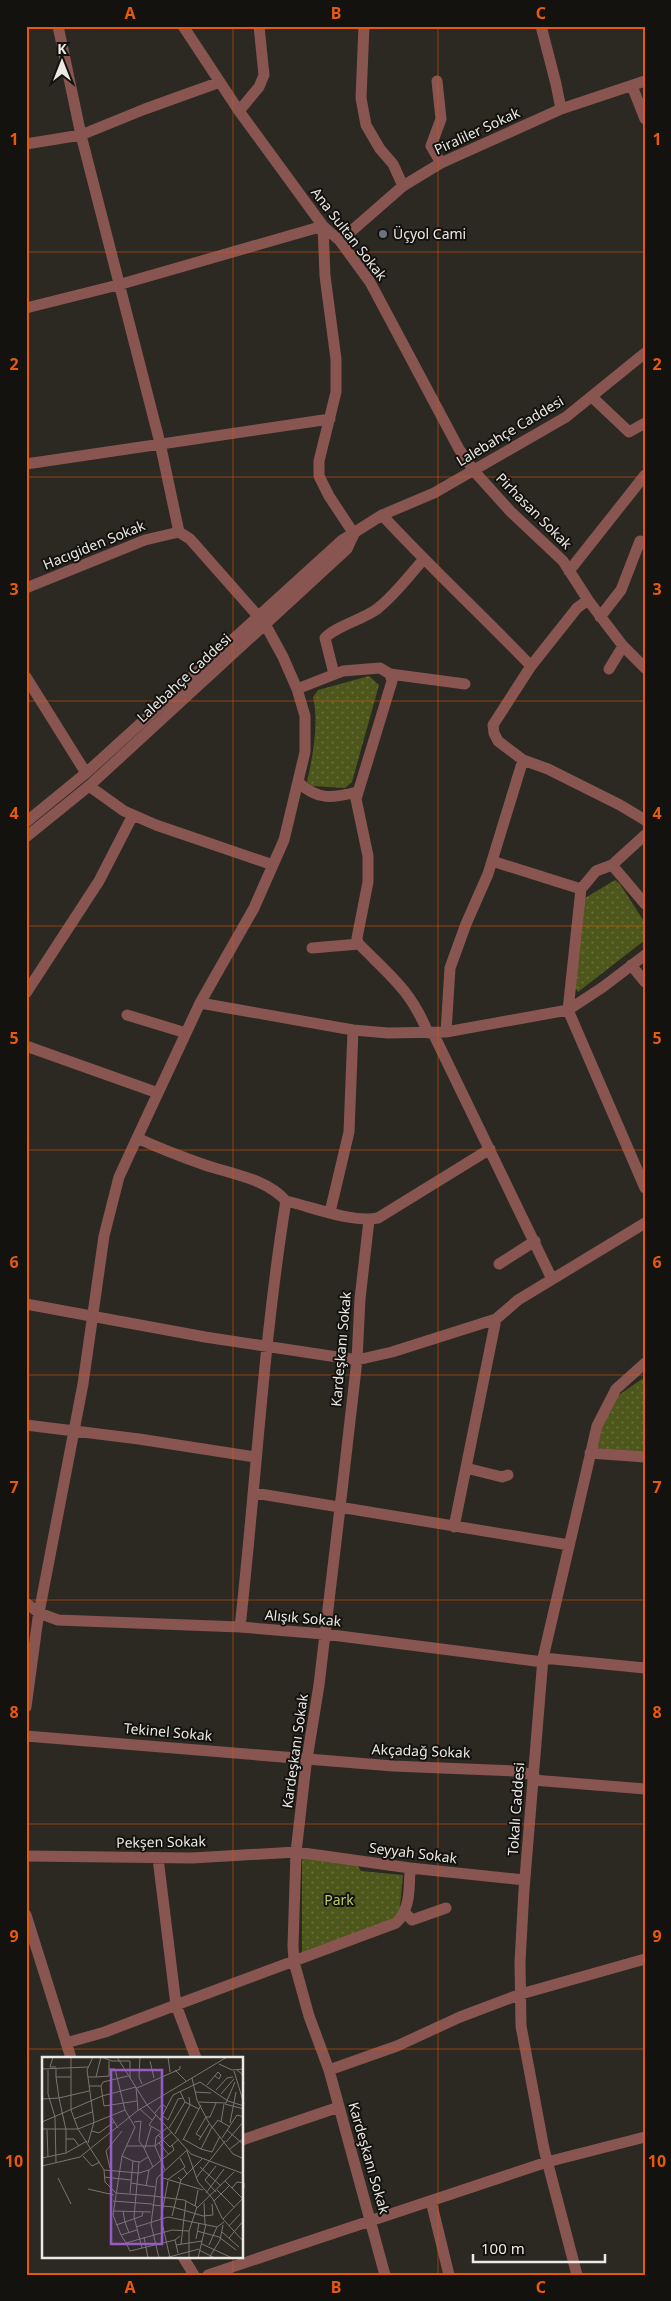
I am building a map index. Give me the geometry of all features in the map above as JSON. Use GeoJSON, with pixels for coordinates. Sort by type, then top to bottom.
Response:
{"type":"FeatureCollection","features":[{"type":"Feature","properties":{"kind":"street"},"geometry":{"type":"LineString","coordinates":[[26,1707],[30,1653],[75,1432],[91,1317],[112,1200],[119,1177],[136,1138],[200,1003],[254,908],[284,840],[305,752],[306,735],[305,716],[297,689],[283,657],[261,620],[196,545],[179,532],[160,442],[118,285],[81,135],[58,26]]}},
{"type":"Feature","properties":{"kind":"street","name":"Ana Sultan Sokak"},"geometry":{"type":"LineString","coordinates":[[183,26],[239,111],[323,226],[340,241],[370,282],[459,449],[474,471]]}},
{"type":"Feature","properties":{"kind":"street"},"geometry":{"type":"LineString","coordinates":[[239,111],[259,86],[264,75],[259,26]]}},
{"type":"Feature","properties":{"kind":"street"},"geometry":{"type":"LineString","coordinates":[[364,26],[361,98],[366,125],[380,149],[394,164],[403,186]]}},
{"type":"Feature","properties":{"kind":"street"},"geometry":{"type":"LineString","coordinates":[[541,26],[561,109]]}},
{"type":"Feature","properties":{"kind":"street"},"geometry":{"type":"LineString","coordinates":[[437,81],[441,119],[431,146],[440,162]]}},
{"type":"Feature","properties":{"kind":"street"},"geometry":{"type":"LineString","coordinates":[[26,144],[81,135],[220,82]]}},
{"type":"Feature","properties":{"kind":"street","name":"Piraliler Sokak"},"geometry":{"type":"LineString","coordinates":[[340,241],[403,186],[440,162],[561,109],[645,82]]}},
{"type":"Feature","properties":{"kind":"street"},"geometry":{"type":"LineString","coordinates":[[632,86],[645,119]]}},
{"type":"Feature","properties":{"kind":"street"},"geometry":{"type":"LineString","coordinates":[[26,308],[118,285],[323,226],[325,276],[336,359],[336,392],[319,461],[319,476],[329,496],[354,534]]}},
{"type":"Feature","properties":{"kind":"street","name":"Lalebahçe Caddesi"},"geometry":{"type":"LineString","coordinates":[[26,837],[89,786],[341,540],[354,534],[382,515],[434,493],[566,417],[645,353]]}},
{"type":"Feature","properties":{"kind":"street"},"geometry":{"type":"LineString","coordinates":[[592,397],[629,432],[645,423]]}},
{"type":"Feature","properties":{"kind":"street"},"geometry":{"type":"LineString","coordinates":[[26,464],[160,442],[330,419]]}},
{"type":"Feature","properties":{"kind":"street","name":"Pirhasan Sokak"},"geometry":{"type":"LineString","coordinates":[[474,471],[510,510],[563,561],[600,617],[623,646],[644,666]]}},
{"type":"Feature","properties":{"kind":"street"},"geometry":{"type":"LineString","coordinates":[[569,571],[645,475]]}},
{"type":"Feature","properties":{"kind":"street"},"geometry":{"type":"LineString","coordinates":[[382,515],[423,560],[487,620],[531,666]]}},
{"type":"Feature","properties":{"kind":"street","name":"Hacıgiden Sokak"},"geometry":{"type":"LineString","coordinates":[[26,588],[145,540],[179,532]]}},
{"type":"Feature","properties":{"kind":"street"},"geometry":{"type":"LineString","coordinates":[[600,617],[621,590],[640,541]]}},
{"type":"Feature","properties":{"kind":"street"},"geometry":{"type":"LineString","coordinates":[[334,674],[325,638],[330,633],[348,626],[377,609],[423,560]]}},
{"type":"Feature","properties":{"kind":"street"},"geometry":{"type":"LineString","coordinates":[[588,600],[577,608],[531,666],[493,724],[494,733],[498,741],[523,760],[548,769],[620,805],[645,820]]}},
{"type":"Feature","properties":{"kind":"street","name":"Lalebahçe Caddesi"},"geometry":{"type":"LineString","coordinates":[[26,822],[86,773],[261,620]]}},
{"type":"Feature","properties":{"kind":"street"},"geometry":{"type":"LineString","coordinates":[[609,669],[623,646]]}},
{"type":"Feature","properties":{"kind":"street"},"geometry":{"type":"LineString","coordinates":[[297,689],[343,671],[380,668],[390,674],[465,684]]}},
{"type":"Feature","properties":{"kind":"street"},"geometry":{"type":"LineString","coordinates":[[390,674],[392,681],[356,799],[368,856],[368,882],[357,931],[359,944],[394,977],[419,1011],[490,1149],[552,1279]]}},
{"type":"Feature","properties":{"kind":"street"},"geometry":{"type":"LineString","coordinates":[[26,677],[29,690],[86,773]]}},
{"type":"Feature","properties":{"kind":"street"},"geometry":{"type":"LineString","coordinates":[[446,1032],[450,968],[492,861],[523,760]]}},
{"type":"Feature","properties":{"kind":"street"},"geometry":{"type":"LineString","coordinates":[[298,782],[309,792],[327,797],[357,792]]}},
{"type":"Feature","properties":{"kind":"street"},"geometry":{"type":"LineString","coordinates":[[89,786],[124,811],[156,825],[273,865]]}},
{"type":"Feature","properties":{"kind":"street"},"geometry":{"type":"LineString","coordinates":[[26,993],[99,881],[133,815]]}},
{"type":"Feature","properties":{"kind":"street"},"geometry":{"type":"LineString","coordinates":[[645,835],[612,865],[596,871],[581,889],[568,1010],[645,1188]]}},
{"type":"Feature","properties":{"kind":"street"},"geometry":{"type":"LineString","coordinates":[[492,861],[581,889]]}},
{"type":"Feature","properties":{"kind":"street"},"geometry":{"type":"LineString","coordinates":[[612,865],[645,904]]}},
{"type":"Feature","properties":{"kind":"street"},"geometry":{"type":"LineString","coordinates":[[312,948],[359,944]]}},
{"type":"Feature","properties":{"kind":"street"},"geometry":{"type":"LineString","coordinates":[[200,1003],[353,1030],[388,1033],[446,1032],[568,1010],[645,955]]}},
{"type":"Feature","properties":{"kind":"street"},"geometry":{"type":"LineString","coordinates":[[632,965],[645,982]]}},
{"type":"Feature","properties":{"kind":"street"},"geometry":{"type":"LineString","coordinates":[[127,1015],[186,1033]]}},
{"type":"Feature","properties":{"kind":"street"},"geometry":{"type":"LineString","coordinates":[[330,1212],[349,1132],[353,1030]]}},
{"type":"Feature","properties":{"kind":"street"},"geometry":{"type":"LineString","coordinates":[[26,1046],[158,1093]]}},
{"type":"Feature","properties":{"kind":"street"},"geometry":{"type":"LineString","coordinates":[[136,1138],[169,1153],[263,1184],[281,1195],[286,1201],[369,1220],[378,1218],[490,1149]]}},
{"type":"Feature","properties":{"kind":"street"},"geometry":{"type":"LineString","coordinates":[[240,1628],[254,1493],[255,1457],[277,1254],[286,1201]]}},
{"type":"Feature","properties":{"kind":"street","name":"Kardeşkanı Sokak"},"geometry":{"type":"LineString","coordinates":[[369,1220],[360,1300],[357,1360],[340,1508],[319,1685],[307,1760],[296,1852],[294,1962],[309,2016],[329,2070],[372,2221],[385,2275]]}},
{"type":"Feature","properties":{"kind":"street"},"geometry":{"type":"LineString","coordinates":[[26,1304],[91,1317],[357,1360],[392,1352],[496,1319],[518,1300],[645,1223]]}},
{"type":"Feature","properties":{"kind":"street"},"geometry":{"type":"LineString","coordinates":[[499,1264],[535,1241]]}},
{"type":"Feature","properties":{"kind":"street"},"geometry":{"type":"LineString","coordinates":[[454,1527],[496,1319]]}},
{"type":"Feature","properties":{"kind":"street","name":"Tokalı Caddesi"},"geometry":{"type":"LineString","coordinates":[[577,2275],[547,2162],[521,2026],[520,1962],[525,1880],[543,1660],[596,1426],[616,1389],[645,1363]]}},
{"type":"Feature","properties":{"kind":"street"},"geometry":{"type":"LineString","coordinates":[[26,1426],[255,1457]]}},
{"type":"Feature","properties":{"kind":"street"},"geometry":{"type":"LineString","coordinates":[[590,1453],[645,1457]]}},
{"type":"Feature","properties":{"kind":"street"},"geometry":{"type":"LineString","coordinates":[[466,1468],[502,1477],[508,1475]]}},
{"type":"Feature","properties":{"kind":"street"},"geometry":{"type":"LineString","coordinates":[[254,1493],[569,1545]]}},
{"type":"Feature","properties":{"kind":"street","name":"Alışık Sokak"},"geometry":{"type":"LineString","coordinates":[[26,1603],[39,1613],[58,1620],[240,1628],[324,1634],[543,1660],[645,1668]]}},
{"type":"Feature","properties":{"kind":"street","name":"Tekinel Sokak"},"geometry":{"type":"LineString","coordinates":[[26,1736],[307,1760]]}},
{"type":"Feature","properties":{"kind":"street","name":"Akçadağ Sokak"},"geometry":{"type":"LineString","coordinates":[[307,1760],[514,1771],[533,1778],[645,1790]]}},
{"type":"Feature","properties":{"kind":"street","name":"Pekşen Sokak"},"geometry":{"type":"LineString","coordinates":[[26,1856],[158,1858],[296,1852]]}},
{"type":"Feature","properties":{"kind":"street","name":"Seyyah Sokak"},"geometry":{"type":"LineString","coordinates":[[296,1852],[410,1868],[525,1880]]}},
{"type":"Feature","properties":{"kind":"street"},"geometry":{"type":"LineString","coordinates":[[158,1858],[176,2005],[196,2057]]}},
{"type":"Feature","properties":{"kind":"street"},"geometry":{"type":"LineString","coordinates":[[66,2043],[105,2032],[396,1923],[407,1907],[410,1868]]}},
{"type":"Feature","properties":{"kind":"street"},"geometry":{"type":"LineString","coordinates":[[404,1912],[412,1920],[446,1908]]}},
{"type":"Feature","properties":{"kind":"street"},"geometry":{"type":"LineString","coordinates":[[26,1915],[71,2057]]}},
{"type":"Feature","properties":{"kind":"street"},"geometry":{"type":"LineString","coordinates":[[329,2070],[397,2046],[460,2017],[521,1994],[645,1959]]}},
{"type":"Feature","properties":{"kind":"street"},"geometry":{"type":"LineString","coordinates":[[244,2139],[339,2107]]}},
{"type":"Feature","properties":{"kind":"street"},"geometry":{"type":"LineString","coordinates":[[208,2275],[547,2162],[645,2137]]}},
{"type":"Feature","properties":{"kind":"street"},"geometry":{"type":"LineString","coordinates":[[431,2201],[449,2275]]}},
{"type":"Feature","properties":{"kind":"street"},"geometry":{"type":"LineString","coordinates":[[184,2258],[194,2275]]}},
{"type":"Feature","properties":{"kind":"green space"},"geometry":{"type":"Polygon","coordinates":[[[369,676],[379,685],[352,782],[345,788],[312,786],[307,782],[315,729],[313,697],[318,690],[369,676]]]}},
{"type":"Feature","properties":{"kind":"green space"},"geometry":{"type":"Polygon","coordinates":[[[615,880],[620,884],[645,923],[645,940],[578,992],[574,986],[585,898],[615,880]]]}},
{"type":"Feature","properties":{"kind":"green space"},"geometry":{"type":"Polygon","coordinates":[[[645,1377],[645,1452],[597,1448],[603,1423],[616,1397],[645,1377]]]}},
{"type":"Feature","properties":{"kind":"green space","name":"Park"},"geometry":{"type":"Polygon","coordinates":[[[305,1858],[356,1863],[361,1871],[403,1875],[399,1917],[302,1953],[302,1860],[305,1858]]]}},
{"type":"Feature","properties":{"kind":"place","name":"Üçyol Cami"},"geometry":{"type":"Point","coordinates":[383,234]}}]}
